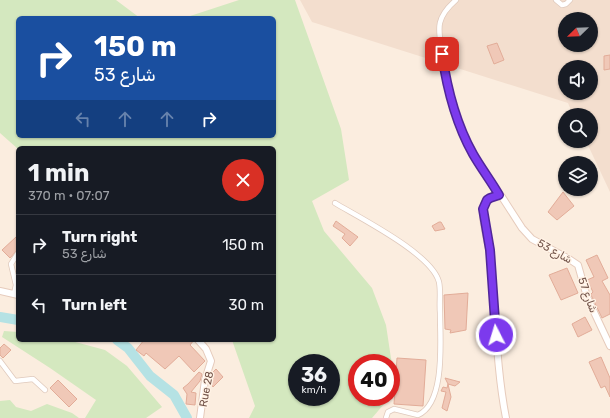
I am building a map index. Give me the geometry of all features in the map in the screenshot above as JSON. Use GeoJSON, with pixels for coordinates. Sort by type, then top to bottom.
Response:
{"type":"FeatureCollection","features":[{"type":"Feature","properties":{"kind":"street"},"geometry":{"type":"LineString","coordinates":[[456,0],[442,15],[438,26],[448,89],[456,117],[473,154],[499,195],[487,200],[484,204],[483,214],[490,250],[497,343],[506,418]]}},
{"type":"Feature","properties":{"kind":"street"},"geometry":{"type":"LineString","coordinates":[[556,0],[562,5],[566,4],[570,0]]}},
{"type":"Feature","properties":{"kind":"street","name":"شارع 53"},"geometry":{"type":"LineString","coordinates":[[499,195],[504,198],[522,228],[532,239],[569,258],[578,265]]}},
{"type":"Feature","properties":{"kind":"street"},"geometry":{"type":"LineString","coordinates":[[335,203],[403,244],[427,262],[438,276],[441,289],[439,303],[441,362],[431,402],[428,408],[418,415],[394,409],[388,412],[386,418]]}},
{"type":"Feature","properties":{"kind":"street"},"geometry":{"type":"LineString","coordinates":[[16,257],[12,264],[16,280]]}},
{"type":"Feature","properties":{"kind":"street","name":"شارع 57"},"geometry":{"type":"LineString","coordinates":[[578,265],[587,297],[610,346]]}},
{"type":"Feature","properties":{"kind":"street"},"geometry":{"type":"LineString","coordinates":[[0,291],[16,295]]}},
{"type":"Feature","properties":{"kind":"street","name":"Rue 28"},"geometry":{"type":"LineString","coordinates":[[200,342],[206,349],[211,361],[205,380],[200,418]]}},
{"type":"Feature","properties":{"kind":"street"},"geometry":{"type":"LineString","coordinates":[[0,361],[15,381],[33,379],[45,390]]}},
{"type":"Feature","properties":{"kind":"shaded area"},"geometry":{"type":"Polygon","coordinates":[[[300,0],[610,0],[610,192],[598,166],[598,156],[593,156],[589,148],[598,148],[598,108],[570,108],[568,103],[559,100],[598,100],[598,60],[558,60],[558,100],[312,22],[300,0]]]}},
{"type":"Feature","properties":{"kind":"green space"},"geometry":{"type":"Polygon","coordinates":[[[0,0],[116,0],[137,16],[16,16],[16,138],[276,138],[276,16],[190,16],[239,0],[295,0],[341,129],[349,180],[312,201],[324,231],[372,288],[386,325],[390,354],[348,354],[348,406],[382,406],[372,418],[249,418],[255,406],[233,342],[276,342],[276,146],[16,146],[16,147],[0,133],[0,0]]]}},
{"type":"Feature","properties":{"kind":"green space"},"geometry":{"type":"Polygon","coordinates":[[[4,331],[16,332],[16,342],[75,342],[105,350],[127,366],[162,407],[146,418],[85,418],[96,400],[2,337],[4,331]]]}},
{"type":"Feature","properties":{"kind":"green space"},"geometry":{"type":"Polygon","coordinates":[[[10,400],[16,407],[31,411],[47,404],[72,413],[79,418],[0,418],[0,401],[10,400]]]}},
{"type":"Feature","properties":{"kind":"building"},"geometry":{"type":"Polygon","coordinates":[[[497,43],[504,60],[494,64],[487,46],[497,43]]]}},
{"type":"Feature","properties":{"kind":"building"},"geometry":{"type":"Polygon","coordinates":[[[610,55],[610,69],[604,70],[604,56],[610,55]]]}},
{"type":"Feature","properties":{"kind":"building"},"geometry":{"type":"Polygon","coordinates":[[[560,196],[566,196],[574,206],[557,220],[548,212],[560,196]]]}},
{"type":"Feature","properties":{"kind":"building"},"geometry":{"type":"Polygon","coordinates":[[[336,221],[358,237],[350,246],[342,238],[345,234],[333,226],[336,221]]]}},
{"type":"Feature","properties":{"kind":"building"},"geometry":{"type":"Polygon","coordinates":[[[441,222],[445,229],[435,231],[432,226],[441,222]]]}},
{"type":"Feature","properties":{"kind":"building"},"geometry":{"type":"Polygon","coordinates":[[[16,237],[16,251],[10,258],[2,250],[16,237]]]}},
{"type":"Feature","properties":{"kind":"building"},"geometry":{"type":"Polygon","coordinates":[[[597,255],[608,278],[602,281],[610,295],[610,314],[602,318],[591,295],[593,292],[587,280],[594,277],[586,260],[597,255]]]}},
{"type":"Feature","properties":{"kind":"building"},"geometry":{"type":"Polygon","coordinates":[[[567,268],[578,293],[561,300],[549,275],[567,268]]]}},
{"type":"Feature","properties":{"kind":"building"},"geometry":{"type":"Polygon","coordinates":[[[468,293],[466,330],[450,333],[451,330],[445,329],[444,295],[468,293]]]}},
{"type":"Feature","properties":{"kind":"building"},"geometry":{"type":"Polygon","coordinates":[[[585,317],[592,330],[578,337],[572,324],[585,317]]]}},
{"type":"Feature","properties":{"kind":"building"},"geometry":{"type":"Polygon","coordinates":[[[142,342],[192,342],[190,345],[205,361],[194,372],[179,356],[165,369],[146,353],[144,356],[136,350],[142,342]]]}},
{"type":"Feature","properties":{"kind":"building"},"geometry":{"type":"Polygon","coordinates":[[[4,344],[11,350],[3,358],[0,355],[0,348],[4,344]]]}},
{"type":"Feature","properties":{"kind":"building"},"geometry":{"type":"Polygon","coordinates":[[[601,357],[610,378],[610,397],[605,386],[601,388],[589,362],[601,357]]]}},
{"type":"Feature","properties":{"kind":"building"},"geometry":{"type":"Polygon","coordinates":[[[400,358],[426,360],[423,406],[400,404],[400,358]]]}},
{"type":"Feature","properties":{"kind":"building"},"geometry":{"type":"Polygon","coordinates":[[[216,369],[223,377],[213,387],[209,381],[212,373],[216,369]]]}},
{"type":"Feature","properties":{"kind":"building"},"geometry":{"type":"Polygon","coordinates":[[[199,372],[202,374],[200,381],[191,392],[196,393],[195,405],[186,404],[187,394],[183,388],[199,372]]]}},
{"type":"Feature","properties":{"kind":"building"},"geometry":{"type":"Polygon","coordinates":[[[445,378],[460,382],[455,386],[448,384],[445,378]]]}},
{"type":"Feature","properties":{"kind":"building"},"geometry":{"type":"Polygon","coordinates":[[[58,380],[77,399],[69,407],[50,388],[58,380]]]}},
{"type":"Feature","properties":{"kind":"building"},"geometry":{"type":"Polygon","coordinates":[[[448,384],[451,397],[447,411],[442,408],[446,392],[441,391],[443,387],[447,388],[448,384]]]}},
{"type":"Feature","properties":{"kind":"waterway"},"geometry":{"type":"LineString","coordinates":[[0,317],[16,320]]}},
{"type":"Feature","properties":{"kind":"waterway"},"geometry":{"type":"LineString","coordinates":[[120,342],[128,348],[150,376],[174,395],[187,418]]}},
{"type":"Feature","properties":{"kind":"route"},"geometry":{"type":"LineString","coordinates":[[442,54],[448,89],[462,131],[473,154],[499,195],[487,200],[483,209],[492,264],[496,335]]}}]}
